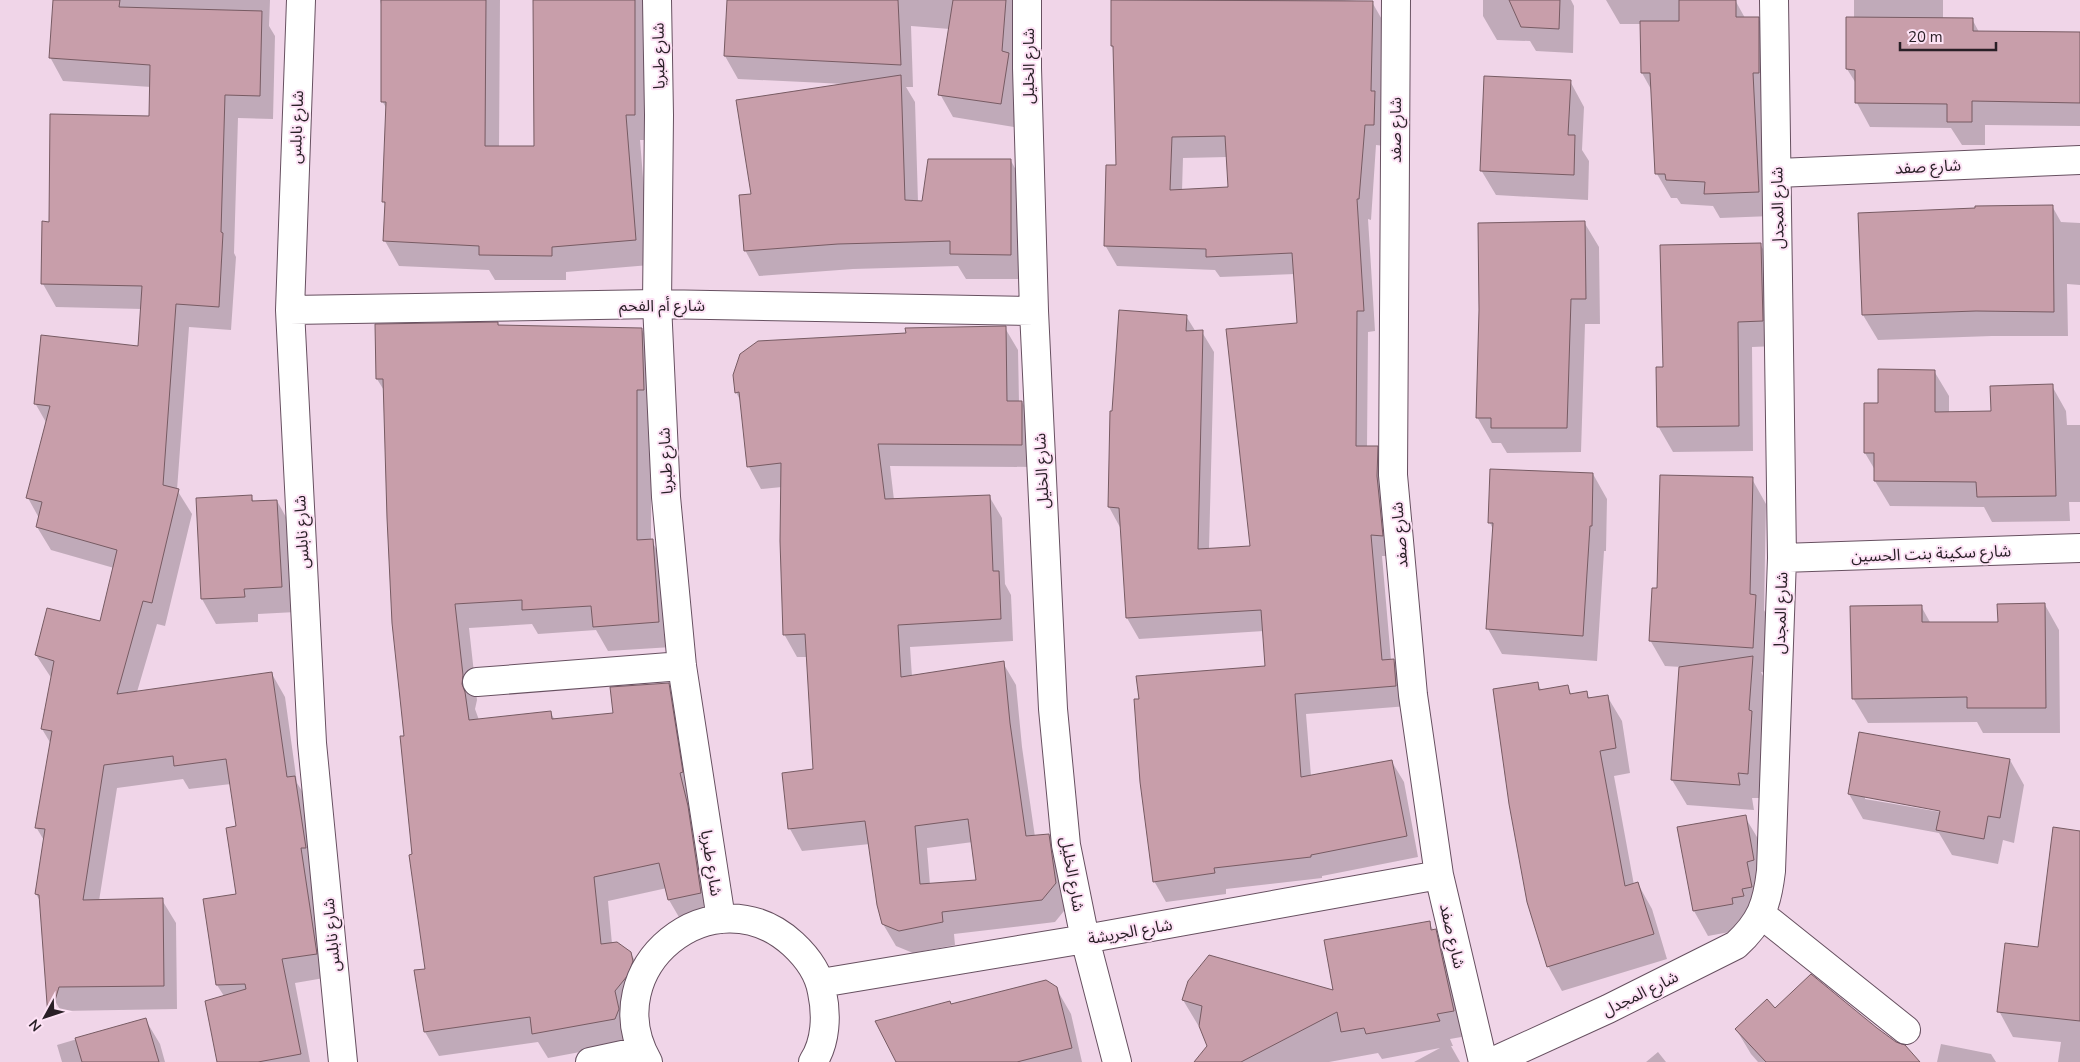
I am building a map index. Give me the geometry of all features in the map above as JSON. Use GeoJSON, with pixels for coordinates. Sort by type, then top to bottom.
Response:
{"type":"FeatureCollection","features":[{"type":"Feature","properties":{"kind":"street","name":"شارع نابلس"},"geometry":{"type":"LineString","coordinates":[[301,0],[290,310],[312,743],[343,1062]]}},
{"type":"Feature","properties":{"kind":"street","name":"شارع طبريا"},"geometry":{"type":"LineString","coordinates":[[657,0],[659,115],[657,304],[666,497],[682,666],[721,919]]}},
{"type":"Feature","properties":{"kind":"street","name":"شارع الخليل"},"geometry":{"type":"LineString","coordinates":[[1028,0],[1026,68],[1034,311],[1053,709],[1066,845],[1085,939],[1117,1062]]}},
{"type":"Feature","properties":{"kind":"street","name":"شارع صفد"},"geometry":{"type":"LineString","coordinates":[[1396,0],[1393,475],[1413,695],[1439,875],[1483,1062]]}},
{"type":"Feature","properties":{"kind":"street","name":"شارع المجدل"},"geometry":{"type":"LineString","coordinates":[[1492,1062],[1608,1009],[1736,945],[1751,931],[1762,914],[1768,897],[1771,871],[1782,558],[1774,0]]}},
{"type":"Feature","properties":{"kind":"street","name":"شارع صفد"},"geometry":{"type":"LineString","coordinates":[[1777,173],[2080,160]]}},
{"type":"Feature","properties":{"kind":"street","name":"شارع أم الفحم"},"geometry":{"type":"LineString","coordinates":[[290,310],[657,304],[1034,311]]}},
{"type":"Feature","properties":{"kind":"street","name":"شارع سكينة بنت الحسين"},"geometry":{"type":"LineString","coordinates":[[1782,558],[2080,548]]}},
{"type":"Feature","properties":{"kind":"street"},"geometry":{"type":"LineString","coordinates":[[477,682],[682,666]]}},
{"type":"Feature","properties":{"kind":"street","name":"شارع الجريشة"},"geometry":{"type":"LineString","coordinates":[[821,984],[1085,939],[1439,875]]}},
{"type":"Feature","properties":{"kind":"street"},"geometry":{"type":"LineString","coordinates":[[1762,914],[1906,1030]]}},
{"type":"Feature","properties":{"kind":"street"},"geometry":{"type":"LineString","coordinates":[[590,1062],[645,1056],[635,1022],[636,992],[648,964],[666,942],[692,926],[721,919],[752,921],[782,934],[805,955],[821,984],[826,1008],[824,1034],[813,1062]]}},
{"type":"Feature","properties":{"kind":"building"},"geometry":{"type":"Polygon","coordinates":[[[53,0],[120,0],[119,7],[262,11],[260,96],[225,95],[221,232],[223,233],[219,307],[176,304],[163,485],[179,489],[152,603],[143,601],[117,694],[272,672],[287,777],[295,776],[306,848],[301,848],[317,954],[282,959],[301,1054],[258,1062],[217,1062],[205,1001],[246,989],[245,984],[216,985],[203,899],[236,894],[226,828],[236,826],[226,759],[174,766],[173,756],[104,765],[83,900],[163,898],[164,986],[59,987],[50,1017],[48,1017],[39,895],[35,894],[45,829],[35,828],[52,731],[41,729],[54,661],[35,655],[47,608],[100,621],[117,550],[36,527],[42,502],[26,498],[50,406],[34,404],[41,335],[138,346],[142,286],[41,284],[42,221],[49,222],[50,114],[149,116],[150,65],[49,58],[53,0]]]}},
{"type":"Feature","properties":{"kind":"building"},"geometry":{"type":"Polygon","coordinates":[[[381,0],[486,0],[485,146],[534,146],[533,0],[635,0],[635,115],[626,115],[636,240],[552,247],[552,256],[479,255],[479,246],[383,241],[385,202],[382,202],[386,102],[381,102],[381,0]]]}},
{"type":"Feature","properties":{"kind":"building"},"geometry":{"type":"Polygon","coordinates":[[[727,0],[898,0],[901,65],[724,56],[727,0]]]}},
{"type":"Feature","properties":{"kind":"building"},"geometry":{"type":"Polygon","coordinates":[[[953,0],[1006,0],[1002,51],[1009,53],[1001,104],[938,95],[953,0]]]}},
{"type":"Feature","properties":{"kind":"building"},"geometry":{"type":"Polygon","coordinates":[[[1111,0],[1373,1],[1371,91],[1375,91],[1374,125],[1365,125],[1359,199],[1357,199],[1364,311],[1357,311],[1356,446],[1378,446],[1377,476],[1383,536],[1371,535],[1382,660],[1394,659],[1396,686],[1295,694],[1301,777],[1392,760],[1407,836],[1311,855],[1311,857],[1214,868],[1215,873],[1153,882],[1140,782],[1134,699],[1139,699],[1136,676],[1265,666],[1261,610],[1126,618],[1119,508],[1108,507],[1110,411],[1112,411],[1119,310],[1187,315],[1186,331],[1203,330],[1198,549],[1250,546],[1226,329],[1297,323],[1292,253],[1206,257],[1206,249],[1104,246],[1106,165],[1116,165],[1113,46],[1111,46],[1111,0]],[[1225,136],[1172,137],[1170,190],[1228,187],[1225,136]]]}},
{"type":"Feature","properties":{"kind":"building"},"geometry":{"type":"Polygon","coordinates":[[[1509,0],[1560,0],[1559,29],[1521,27],[1509,0]]]}},
{"type":"Feature","properties":{"kind":"building"},"geometry":{"type":"Polygon","coordinates":[[[1679,0],[1736,0],[1736,17],[1759,17],[1759,73],[1753,73],[1759,192],[1704,194],[1705,182],[1666,180],[1665,174],[1655,174],[1650,73],[1641,73],[1640,21],[1679,21],[1679,0]]]}},
{"type":"Feature","properties":{"kind":"building"},"geometry":{"type":"Polygon","coordinates":[[[1846,17],[1973,18],[1973,31],[2080,32],[2080,103],[1972,101],[1972,122],[1947,122],[1947,104],[1855,103],[1855,70],[1846,69],[1846,17]]]}},
{"type":"Feature","properties":{"kind":"building"},"geometry":{"type":"Polygon","coordinates":[[[901,75],[905,200],[922,201],[928,159],[1011,159],[1011,255],[950,254],[950,241],[838,244],[744,251],[739,195],[751,194],[736,100],[901,75]]]}},
{"type":"Feature","properties":{"kind":"building"},"geometry":{"type":"Polygon","coordinates":[[[1484,76],[1571,80],[1568,135],[1575,135],[1574,175],[1480,171],[1484,76]]]}},
{"type":"Feature","properties":{"kind":"building"},"geometry":{"type":"Polygon","coordinates":[[[2053,205],[2054,312],[1976,311],[1862,315],[1858,213],[1975,208],[1975,206],[2053,205]]]}},
{"type":"Feature","properties":{"kind":"building"},"geometry":{"type":"Polygon","coordinates":[[[1585,221],[1586,299],[1571,299],[1567,428],[1491,428],[1491,418],[1476,418],[1479,310],[1478,223],[1585,221]]]}},
{"type":"Feature","properties":{"kind":"building"},"geometry":{"type":"Polygon","coordinates":[[[1761,243],[1763,321],[1738,322],[1739,426],[1657,427],[1656,367],[1663,367],[1660,245],[1761,243]]]}},
{"type":"Feature","properties":{"kind":"building"},"geometry":{"type":"Polygon","coordinates":[[[498,322],[498,325],[642,328],[644,390],[637,390],[637,540],[653,539],[659,622],[593,627],[591,606],[522,610],[522,600],[455,604],[463,675],[462,684],[469,720],[551,711],[552,719],[613,713],[610,687],[669,683],[683,772],[680,773],[688,806],[701,893],[668,900],[659,863],[594,877],[601,944],[617,942],[631,952],[633,961],[628,975],[615,991],[619,1009],[615,1019],[532,1034],[530,1017],[424,1032],[414,970],[425,969],[409,855],[412,854],[400,736],[404,736],[392,623],[383,379],[376,379],[375,324],[498,322]]]}},
{"type":"Feature","properties":{"kind":"building"},"geometry":{"type":"Polygon","coordinates":[[[1006,326],[1007,401],[1022,401],[1022,445],[878,444],[885,499],[990,495],[993,571],[999,571],[1001,619],[898,625],[901,677],[1004,661],[1010,723],[1026,836],[1049,834],[1056,883],[1042,900],[942,912],[943,922],[899,931],[882,924],[877,905],[865,821],[788,829],[782,773],[813,769],[805,634],[783,635],[780,541],[781,463],[747,467],[739,392],[735,393],[733,375],[740,354],[758,341],[906,333],[905,328],[1006,326]],[[968,819],[915,826],[920,884],[976,880],[968,819]]]}},
{"type":"Feature","properties":{"kind":"building"},"geometry":{"type":"Polygon","coordinates":[[[1878,369],[1935,370],[1935,412],[1991,411],[1990,386],[2053,384],[2056,496],[1977,497],[1976,482],[1874,481],[1874,453],[1864,453],[1864,403],[1878,403],[1878,369]]]}},
{"type":"Feature","properties":{"kind":"building"},"geometry":{"type":"Polygon","coordinates":[[[1490,469],[1593,473],[1592,526],[1590,526],[1583,636],[1486,629],[1493,523],[1488,523],[1490,469]]]}},
{"type":"Feature","properties":{"kind":"building"},"geometry":{"type":"Polygon","coordinates":[[[1660,475],[1753,477],[1750,594],[1756,595],[1753,648],[1649,641],[1652,588],[1657,588],[1660,475]]]}},
{"type":"Feature","properties":{"kind":"building"},"geometry":{"type":"Polygon","coordinates":[[[252,495],[252,501],[277,500],[282,587],[244,589],[245,597],[201,599],[196,498],[252,495]]]}},
{"type":"Feature","properties":{"kind":"building"},"geometry":{"type":"Polygon","coordinates":[[[2045,603],[2046,708],[1967,708],[1967,697],[1852,699],[1850,606],[1922,605],[1922,622],[1998,622],[1997,604],[2045,603]]]}},
{"type":"Feature","properties":{"kind":"building"},"geometry":{"type":"Polygon","coordinates":[[[1753,656],[1749,710],[1752,711],[1748,774],[1738,773],[1740,785],[1671,780],[1679,667],[1753,656]]]}},
{"type":"Feature","properties":{"kind":"building"},"geometry":{"type":"Polygon","coordinates":[[[1538,682],[1539,690],[1568,685],[1570,694],[1587,691],[1588,698],[1608,695],[1616,748],[1600,751],[1625,886],[1638,882],[1654,934],[1547,967],[1527,902],[1509,804],[1493,689],[1538,682]]]}},
{"type":"Feature","properties":{"kind":"building"},"geometry":{"type":"Polygon","coordinates":[[[1859,732],[2010,759],[2000,818],[1988,816],[1984,839],[1936,830],[1940,811],[1848,794],[1859,732]]]}},
{"type":"Feature","properties":{"kind":"building"},"geometry":{"type":"Polygon","coordinates":[[[1746,815],[1754,860],[1747,862],[1752,887],[1742,889],[1744,896],[1732,898],[1733,904],[1693,911],[1677,827],[1746,815]]]}},
{"type":"Feature","properties":{"kind":"building"},"geometry":{"type":"Polygon","coordinates":[[[2053,827],[2080,831],[2080,1021],[1997,1012],[2005,943],[2038,947],[2053,827]]]}},
{"type":"Feature","properties":{"kind":"building"},"geometry":{"type":"Polygon","coordinates":[[[1430,921],[1431,930],[1436,929],[1454,1011],[1437,1014],[1440,1021],[1366,1034],[1364,1028],[1341,1032],[1337,1012],[1241,1062],[1194,1062],[1207,1046],[1199,1026],[1202,1006],[1182,1000],[1188,981],[1209,955],[1333,990],[1324,940],[1430,921]]]}},
{"type":"Feature","properties":{"kind":"building"},"geometry":{"type":"Polygon","coordinates":[[[1811,974],[1877,1028],[1896,1042],[1905,1045],[1920,1062],[1766,1062],[1735,1029],[1767,999],[1775,1008],[1811,974]]]}},
{"type":"Feature","properties":{"kind":"building"},"geometry":{"type":"Polygon","coordinates":[[[1046,980],[1057,987],[1072,1048],[1017,1062],[896,1062],[875,1021],[950,1001],[951,1004],[1046,980]]]}},
{"type":"Feature","properties":{"kind":"building"},"geometry":{"type":"Polygon","coordinates":[[[146,1018],[159,1062],[82,1062],[75,1038],[146,1018]]]}}]}
